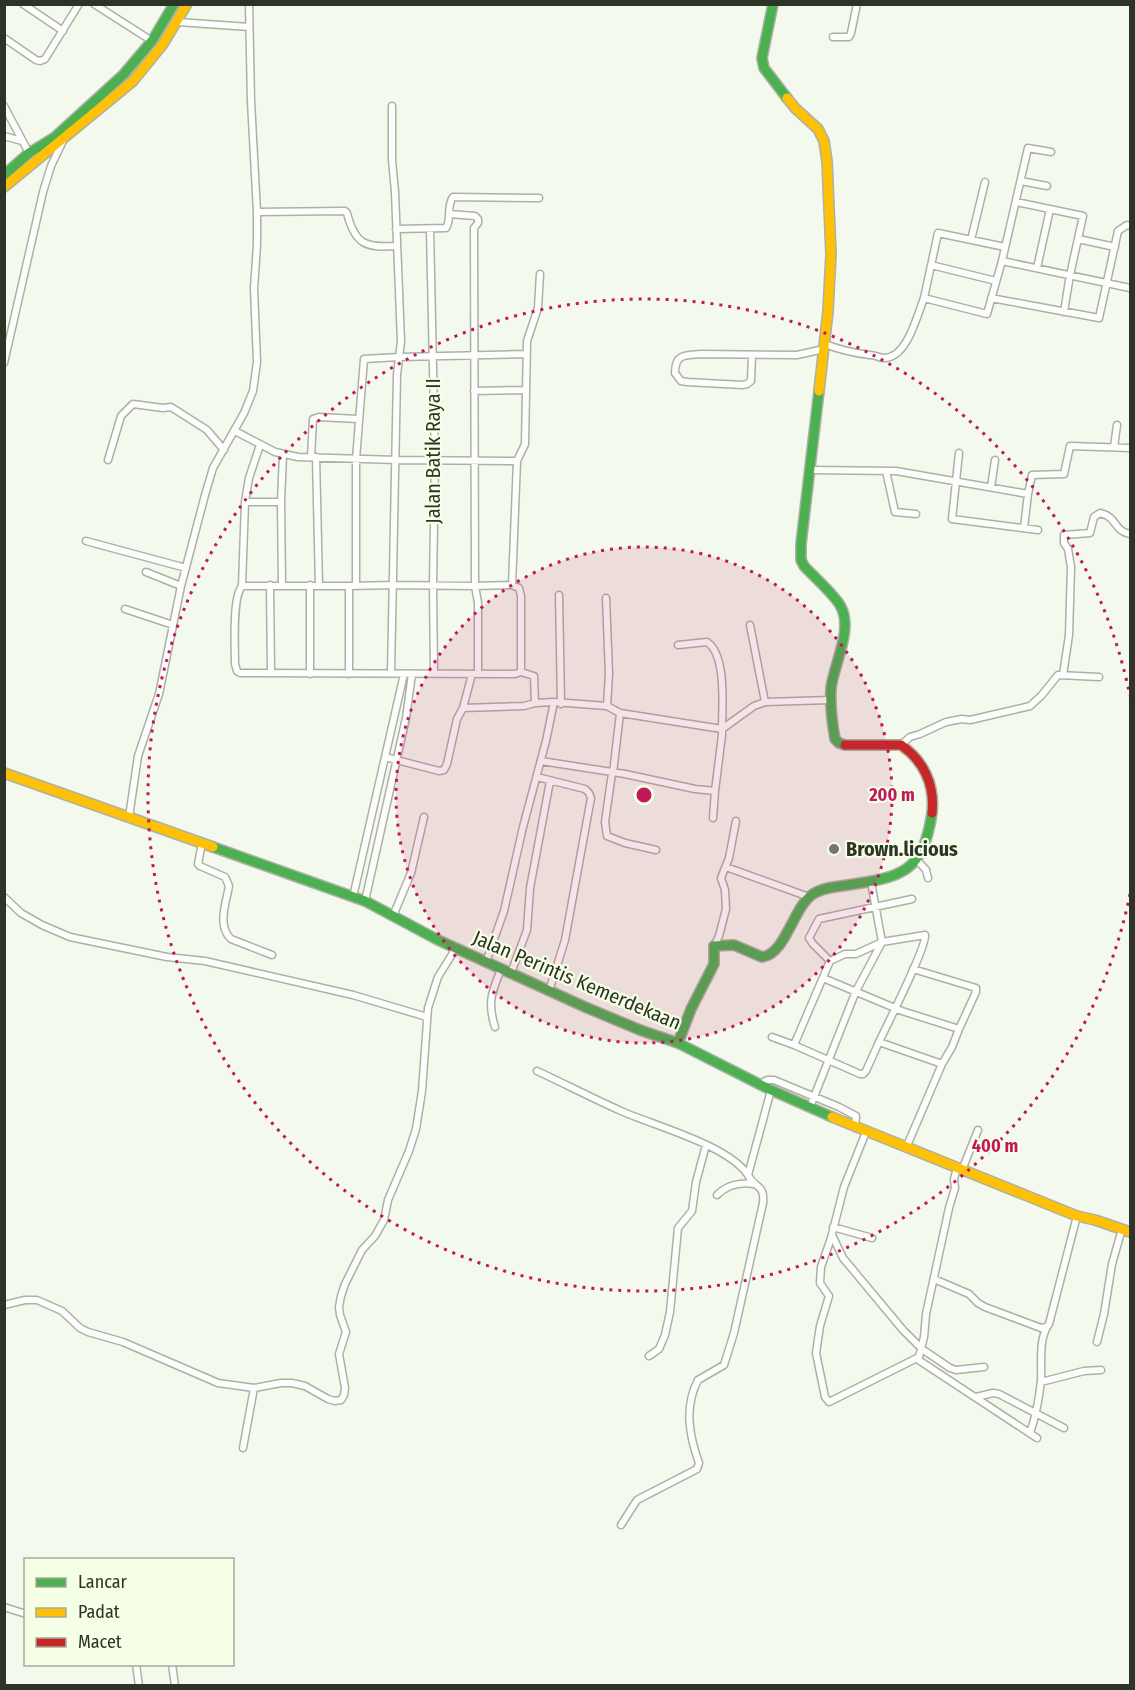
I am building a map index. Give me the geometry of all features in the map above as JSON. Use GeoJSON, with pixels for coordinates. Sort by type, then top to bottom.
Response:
{"type":"FeatureCollection","features":[{"type":"Feature","properties":{"kind":"main road"},"geometry":{"type":"LineString","coordinates":[[4,175],[29,153],[55,137],[123,75],[152,41],[174,4]]}},
{"type":"Feature","properties":{"kind":"main road"},"geometry":{"type":"LineString","coordinates":[[4,188],[140,74],[178,22],[187,4]]}},
{"type":"Feature","properties":{"kind":"main road"},"geometry":{"type":"LineString","coordinates":[[678,1043],[691,1009],[714,964],[714,946],[734,945],[758,956],[767,957],[773,953],[803,903],[809,897],[836,887],[871,882],[909,868],[916,859],[928,832],[932,812],[933,798],[924,768],[915,755],[901,744],[844,745],[835,739],[830,700],[845,618],[841,606],[808,571],[801,560],[828,310],[831,254],[827,161],[824,141],[818,129],[795,108],[764,68],[762,58],[773,4]]}},
{"type":"Feature","properties":{"kind":"main road","name":"Jalan Perintis Kemerdekaan"},"geometry":{"type":"LineString","coordinates":[[4,772],[365,901],[501,969],[640,1030],[678,1043],[771,1090],[855,1128],[1067,1210],[1077,1216],[1126,1231]]}},
{"type":"Feature","properties":{"kind":"street"},"geometry":{"type":"LineString","coordinates":[[23,4],[63,31]]}},
{"type":"Feature","properties":{"kind":"street"},"geometry":{"type":"LineString","coordinates":[[4,38],[36,60],[45,59],[79,4]]}},
{"type":"Feature","properties":{"kind":"street"},"geometry":{"type":"LineString","coordinates":[[94,4],[152,41]]}},
{"type":"Feature","properties":{"kind":"street"},"geometry":{"type":"LineString","coordinates":[[129,817],[138,756],[159,694],[181,586],[213,468],[244,413],[253,391],[257,362],[254,288],[257,212],[250,101],[249,4]]}},
{"type":"Feature","properties":{"kind":"street"},"geometry":{"type":"LineString","coordinates":[[833,36],[849,37],[857,4]]}},
{"type":"Feature","properties":{"kind":"street"},"geometry":{"type":"LineString","coordinates":[[178,22],[249,27]]}},
{"type":"Feature","properties":{"kind":"street"},"geometry":{"type":"LineString","coordinates":[[4,106],[29,153]]}},
{"type":"Feature","properties":{"kind":"street"},"geometry":{"type":"LineString","coordinates":[[391,673],[397,375],[401,341],[392,160],[392,106]]}},
{"type":"Feature","properties":{"kind":"street"},"geometry":{"type":"LineString","coordinates":[[4,136],[22,141]]}},
{"type":"Feature","properties":{"kind":"street"},"geometry":{"type":"LineString","coordinates":[[4,363],[43,192],[51,166],[64,139]]}},
{"type":"Feature","properties":{"kind":"street"},"geometry":{"type":"LineString","coordinates":[[924,298],[987,314],[1002,261],[1028,148],[1051,152]]}},
{"type":"Feature","properties":{"kind":"street"},"geometry":{"type":"LineString","coordinates":[[1021,181],[1047,186]]}},
{"type":"Feature","properties":{"kind":"street"},"geometry":{"type":"LineString","coordinates":[[971,240],[985,182]]}},
{"type":"Feature","properties":{"kind":"street"},"geometry":{"type":"LineString","coordinates":[[396,228],[444,229],[448,227],[451,200],[457,197],[539,198]]}},
{"type":"Feature","properties":{"kind":"street"},"geometry":{"type":"LineString","coordinates":[[1016,202],[1083,216],[1064,312]]}},
{"type":"Feature","properties":{"kind":"street"},"geometry":{"type":"LineString","coordinates":[[1037,268],[1050,209]]}},
{"type":"Feature","properties":{"kind":"street"},"geometry":{"type":"LineString","coordinates":[[257,212],[345,211],[353,233],[366,244],[380,247],[397,246]]}},
{"type":"Feature","properties":{"kind":"street"},"geometry":{"type":"LineString","coordinates":[[385,757],[439,771],[444,770],[457,718],[475,674],[478,603],[475,586],[474,228],[478,219],[475,216],[449,214]]}},
{"type":"Feature","properties":{"kind":"street"},"geometry":{"type":"LineString","coordinates":[[992,298],[1099,318],[1118,231],[1127,225],[1131,226]]}},
{"type":"Feature","properties":{"kind":"street","name":"Jalan Batik Raya II"},"geometry":{"type":"LineString","coordinates":[[430,229],[435,461],[434,673]]}},
{"type":"Feature","properties":{"kind":"street"},"geometry":{"type":"LineString","coordinates":[[752,355],[751,381],[747,384],[687,382],[681,381],[675,373],[677,362],[681,357],[687,355],[752,355],[797,355],[824,346],[883,358],[897,354],[909,338],[924,298],[938,233],[1005,247]]}},
{"type":"Feature","properties":{"kind":"street"},"geometry":{"type":"LineString","coordinates":[[1078,239],[1115,246]]}},
{"type":"Feature","properties":{"kind":"street"},"geometry":{"type":"LineString","coordinates":[[1002,261],[1131,288]]}},
{"type":"Feature","properties":{"kind":"street"},"geometry":{"type":"LineString","coordinates":[[931,265],[996,281]]}},
{"type":"Feature","properties":{"kind":"street"},"geometry":{"type":"LineString","coordinates":[[512,585],[517,460],[525,444],[527,341],[538,308],[540,274]]}},
{"type":"Feature","properties":{"kind":"street"},"geometry":{"type":"LineString","coordinates":[[356,586],[356,459],[364,359],[526,354]]}},
{"type":"Feature","properties":{"kind":"street"},"geometry":{"type":"LineString","coordinates":[[474,391],[525,390]]}},
{"type":"Feature","properties":{"kind":"street"},"geometry":{"type":"LineString","coordinates":[[108,460],[121,416],[133,404],[171,407],[207,430],[224,450]]}},
{"type":"Feature","properties":{"kind":"street"},"geometry":{"type":"LineString","coordinates":[[319,586],[313,419],[320,417],[358,419]]}},
{"type":"Feature","properties":{"kind":"street"},"geometry":{"type":"LineString","coordinates":[[1114,447],[1117,425]]}},
{"type":"Feature","properties":{"kind":"street"},"geometry":{"type":"LineString","coordinates":[[234,431],[282,454],[298,457],[435,461],[517,460]]}},
{"type":"Feature","properties":{"kind":"street"},"geometry":{"type":"LineString","coordinates":[[260,445],[249,478],[245,502],[242,586],[237,594],[235,668],[240,673],[475,674],[521,672],[534,676],[535,703]]}},
{"type":"Feature","properties":{"kind":"street"},"geometry":{"type":"LineString","coordinates":[[1024,528],[1032,475],[1064,474],[1070,446],[1131,448]]}},
{"type":"Feature","properties":{"kind":"street"},"geometry":{"type":"LineString","coordinates":[[959,453],[952,519],[1038,530]]}},
{"type":"Feature","properties":{"kind":"street"},"geometry":{"type":"LineString","coordinates":[[282,454],[282,586]]}},
{"type":"Feature","properties":{"kind":"street"},"geometry":{"type":"LineString","coordinates":[[991,488],[996,460]]}},
{"type":"Feature","properties":{"kind":"street"},"geometry":{"type":"LineString","coordinates":[[810,470],[896,471],[1029,494]]}},
{"type":"Feature","properties":{"kind":"street"},"geometry":{"type":"LineString","coordinates":[[886,471],[895,512],[916,514]]}},
{"type":"Feature","properties":{"kind":"street"},"geometry":{"type":"LineString","coordinates":[[245,502],[281,502]]}},
{"type":"Feature","properties":{"kind":"street"},"geometry":{"type":"LineString","coordinates":[[1063,675],[1069,635],[1071,567],[1064,535],[1090,533],[1094,517],[1100,513],[1112,518],[1119,530],[1131,534]]}},
{"type":"Feature","properties":{"kind":"street"},"geometry":{"type":"LineString","coordinates":[[86,541],[186,568]]}},
{"type":"Feature","properties":{"kind":"street"},"geometry":{"type":"LineString","coordinates":[[146,572],[181,586]]}},
{"type":"Feature","properties":{"kind":"street"},"geometry":{"type":"LineString","coordinates":[[270,585],[271,673]]}},
{"type":"Feature","properties":{"kind":"street"},"geometry":{"type":"LineString","coordinates":[[310,585],[310,674]]}},
{"type":"Feature","properties":{"kind":"street"},"geometry":{"type":"LineString","coordinates":[[242,586],[512,585],[519,588],[521,596],[521,672]]}},
{"type":"Feature","properties":{"kind":"street"},"geometry":{"type":"LineString","coordinates":[[349,586],[349,674]]}},
{"type":"Feature","properties":{"kind":"street"},"geometry":{"type":"LineString","coordinates":[[486,962],[504,911],[540,761],[558,703],[559,595]]}},
{"type":"Feature","properties":{"kind":"street"},"geometry":{"type":"LineString","coordinates":[[606,598],[609,674],[607,706]]}},
{"type":"Feature","properties":{"kind":"street"},"geometry":{"type":"LineString","coordinates":[[125,609],[172,625]]}},
{"type":"Feature","properties":{"kind":"street"},"geometry":{"type":"LineString","coordinates":[[750,625],[765,702]]}},
{"type":"Feature","properties":{"kind":"street"},"geometry":{"type":"LineString","coordinates":[[678,645],[707,642],[714,648],[723,684],[722,735],[713,818]]}},
{"type":"Feature","properties":{"kind":"street"},"geometry":{"type":"LineString","coordinates":[[353,897],[404,674]]}},
{"type":"Feature","properties":{"kind":"street"},"geometry":{"type":"LineString","coordinates":[[365,901],[406,718],[412,674]]}},
{"type":"Feature","properties":{"kind":"street"},"geometry":{"type":"LineString","coordinates":[[901,744],[910,737],[946,722],[970,720],[1030,706],[1041,696],[1056,675],[1099,677]]}},
{"type":"Feature","properties":{"kind":"street"},"geometry":{"type":"LineString","coordinates":[[463,708],[524,706],[535,703],[607,706],[620,713],[722,729],[754,706],[765,702],[830,700]]}},
{"type":"Feature","properties":{"kind":"street"},"geometry":{"type":"LineString","coordinates":[[620,713],[605,822],[607,836],[656,850]]}},
{"type":"Feature","properties":{"kind":"street"},"geometry":{"type":"LineString","coordinates":[[394,716],[406,718]]}},
{"type":"Feature","properties":{"kind":"street"},"geometry":{"type":"LineString","coordinates":[[540,761],[715,791]]}},
{"type":"Feature","properties":{"kind":"street"},"geometry":{"type":"LineString","coordinates":[[537,777],[585,789],[591,798],[565,940],[549,991]]}},
{"type":"Feature","properties":{"kind":"street"},"geometry":{"type":"LineString","coordinates":[[511,973],[527,930],[530,888],[550,781]]}},
{"type":"Feature","properties":{"kind":"street"},"geometry":{"type":"LineString","coordinates":[[373,810],[385,814]]}},
{"type":"Feature","properties":{"kind":"street"},"geometry":{"type":"LineString","coordinates":[[393,916],[411,873],[424,817]]}},
{"type":"Feature","properties":{"kind":"street"},"geometry":{"type":"LineString","coordinates":[[714,946],[726,909],[722,880],[736,821]]}},
{"type":"Feature","properties":{"kind":"street"},"geometry":{"type":"LineString","coordinates":[[202,843],[198,864],[225,877],[228,881],[223,923],[227,935],[231,939],[272,955]]}},
{"type":"Feature","properties":{"kind":"street"},"geometry":{"type":"LineString","coordinates":[[916,859],[926,870],[928,878]]}},
{"type":"Feature","properties":{"kind":"street"},"geometry":{"type":"LineString","coordinates":[[726,867],[809,897]]}},
{"type":"Feature","properties":{"kind":"street"},"geometry":{"type":"LineString","coordinates":[[810,1107],[856,991],[882,942],[871,882]]}},
{"type":"Feature","properties":{"kind":"street"},"geometry":{"type":"LineString","coordinates":[[4,897],[21,914],[70,937],[166,957],[205,961],[353,995],[427,1017]]}},
{"type":"Feature","properties":{"kind":"street"},"geometry":{"type":"LineString","coordinates":[[830,961],[809,938],[819,919],[912,899]]}},
{"type":"Feature","properties":{"kind":"street"},"geometry":{"type":"LineString","coordinates":[[772,1037],[863,1074],[913,969],[926,938],[925,935],[882,942],[856,954],[845,954],[830,961],[794,1045]]}},
{"type":"Feature","properties":{"kind":"street"},"geometry":{"type":"LineString","coordinates":[[4,1305],[37,1300],[62,1311],[80,1328],[88,1332],[123,1342],[206,1379],[254,1388],[287,1383],[304,1386],[328,1399],[341,1400],[345,1388],[339,1354],[346,1336],[339,1307],[341,1296],[362,1250],[375,1236],[384,1220],[388,1200],[409,1151],[416,1129],[422,1091],[430,1000],[438,977],[456,948]]}},
{"type":"Feature","properties":{"kind":"street"},"geometry":{"type":"LineString","coordinates":[[856,954],[871,961]]}},
{"type":"Feature","properties":{"kind":"street"},"geometry":{"type":"LineString","coordinates":[[495,1027],[490,1012],[490,1001],[501,969]]}},
{"type":"Feature","properties":{"kind":"street"},"geometry":{"type":"LineString","coordinates":[[906,1148],[976,992],[976,988],[913,969]]}},
{"type":"Feature","properties":{"kind":"street"},"geometry":{"type":"LineString","coordinates":[[823,978],[894,1008],[959,1029]]}},
{"type":"Feature","properties":{"kind":"street"},"geometry":{"type":"LineString","coordinates":[[879,1042],[942,1064]]}},
{"type":"Feature","properties":{"kind":"street"},"geometry":{"type":"LineString","coordinates":[[537,1071],[622,1112],[706,1144],[738,1162],[763,1193],[763,1203],[734,1333],[724,1365],[698,1380],[690,1406],[688,1420],[691,1441],[699,1466],[637,1500],[621,1525]]}},
{"type":"Feature","properties":{"kind":"street"},"geometry":{"type":"LineString","coordinates":[[760,1084],[767,1080],[774,1080],[839,1107],[854,1115],[857,1120],[855,1128]]}},
{"type":"Feature","properties":{"kind":"street"},"geometry":{"type":"LineString","coordinates":[[748,1175],[771,1090]]}},
{"type":"Feature","properties":{"kind":"street"},"geometry":{"type":"LineString","coordinates":[[920,1354],[933,1279],[955,1188],[954,1179],[978,1130]]}},
{"type":"Feature","properties":{"kind":"street"},"geometry":{"type":"LineString","coordinates":[[866,1132],[844,1187],[819,1280],[829,1298],[820,1326],[816,1353],[826,1401],[831,1402],[920,1354]]}},
{"type":"Feature","properties":{"kind":"street"},"geometry":{"type":"LineString","coordinates":[[649,1356],[659,1349],[665,1335],[678,1228],[692,1211],[696,1182],[706,1144]]}},
{"type":"Feature","properties":{"kind":"street"},"geometry":{"type":"LineString","coordinates":[[717,1195],[728,1187],[742,1183],[755,1184]]}},
{"type":"Feature","properties":{"kind":"street"},"geometry":{"type":"LineString","coordinates":[[1030,1432],[1041,1382],[1043,1341],[1077,1216]]}},
{"type":"Feature","properties":{"kind":"street"},"geometry":{"type":"LineString","coordinates":[[1097,1342],[1112,1264],[1126,1231]]}},
{"type":"Feature","properties":{"kind":"street"},"geometry":{"type":"LineString","coordinates":[[831,1236],[872,1238]]}},
{"type":"Feature","properties":{"kind":"street"},"geometry":{"type":"LineString","coordinates":[[831,1236],[843,1258],[920,1354],[949,1380],[1037,1438]]}},
{"type":"Feature","properties":{"kind":"street"},"geometry":{"type":"LineString","coordinates":[[933,1279],[969,1294],[986,1307],[1046,1328]]}},
{"type":"Feature","properties":{"kind":"street"},"geometry":{"type":"LineString","coordinates":[[920,1354],[956,1370],[984,1366]]}},
{"type":"Feature","properties":{"kind":"street"},"geometry":{"type":"LineString","coordinates":[[949,1380],[956,1370]]}},
{"type":"Feature","properties":{"kind":"street"},"geometry":{"type":"LineString","coordinates":[[1041,1382],[1084,1371],[1101,1370]]}},
{"type":"Feature","properties":{"kind":"street"},"geometry":{"type":"LineString","coordinates":[[243,1448],[254,1388]]}},
{"type":"Feature","properties":{"kind":"street"},"geometry":{"type":"LineString","coordinates":[[976,1397],[999,1394],[1064,1428]]}},
{"type":"Feature","properties":{"kind":"street"},"geometry":{"type":"LineString","coordinates":[[4,1606],[24,1613]]}},
{"type":"Feature","properties":{"kind":"street"},"geometry":{"type":"LineString","coordinates":[[136,1666],[139,1686]]}},
{"type":"Feature","properties":{"kind":"street"},"geometry":{"type":"LineString","coordinates":[[172,1666],[175,1686]]}},
{"type":"Feature","properties":{"kind":"traffic: fast"},"geometry":{"type":"LineString","coordinates":[[4,175],[29,153],[55,137],[123,75],[152,41],[174,4]]}},
{"type":"Feature","properties":{"kind":"traffic: fast"},"geometry":{"type":"LineString","coordinates":[[773,4],[762,58],[764,68],[787,98]]}},
{"type":"Feature","properties":{"kind":"traffic: fast"},"geometry":{"type":"LineString","coordinates":[[819,391],[801,560],[838,602],[844,616],[844,636],[831,688],[831,701],[835,739],[845,745]]}},
{"type":"Feature","properties":{"kind":"traffic: fast"},"geometry":{"type":"LineString","coordinates":[[678,1043],[691,1009],[714,964],[714,946],[734,945],[762,957],[770,954],[777,948],[800,909],[813,894],[826,889],[883,879],[907,868],[916,860],[923,848],[932,813]]}},
{"type":"Feature","properties":{"kind":"traffic: fast"},"geometry":{"type":"LineString","coordinates":[[213,847],[365,901],[438,940],[585,1007],[678,1043],[771,1090],[832,1117]]}},
{"type":"Feature","properties":{"kind":"traffic: slow"},"geometry":{"type":"LineString","coordinates":[[4,187],[133,81],[163,44],[187,4]]}},
{"type":"Feature","properties":{"kind":"traffic: slow"},"geometry":{"type":"LineString","coordinates":[[787,98],[818,129],[824,141],[827,161],[831,254],[828,311],[819,391]]}},
{"type":"Feature","properties":{"kind":"traffic: slow"},"geometry":{"type":"LineString","coordinates":[[4,773],[213,847]]}},
{"type":"Feature","properties":{"kind":"traffic: slow"},"geometry":{"type":"LineString","coordinates":[[832,1117],[1077,1216],[1130,1232]]}},
{"type":"Feature","properties":{"kind":"traffic: jam"},"geometry":{"type":"LineString","coordinates":[[845,745],[901,745],[909,751],[922,766],[930,783],[932,813]]}},
{"type":"Feature","properties":{"kind":"place","name":"Brown.licious"},"geometry":{"type":"Point","coordinates":[834,849]}}]}
